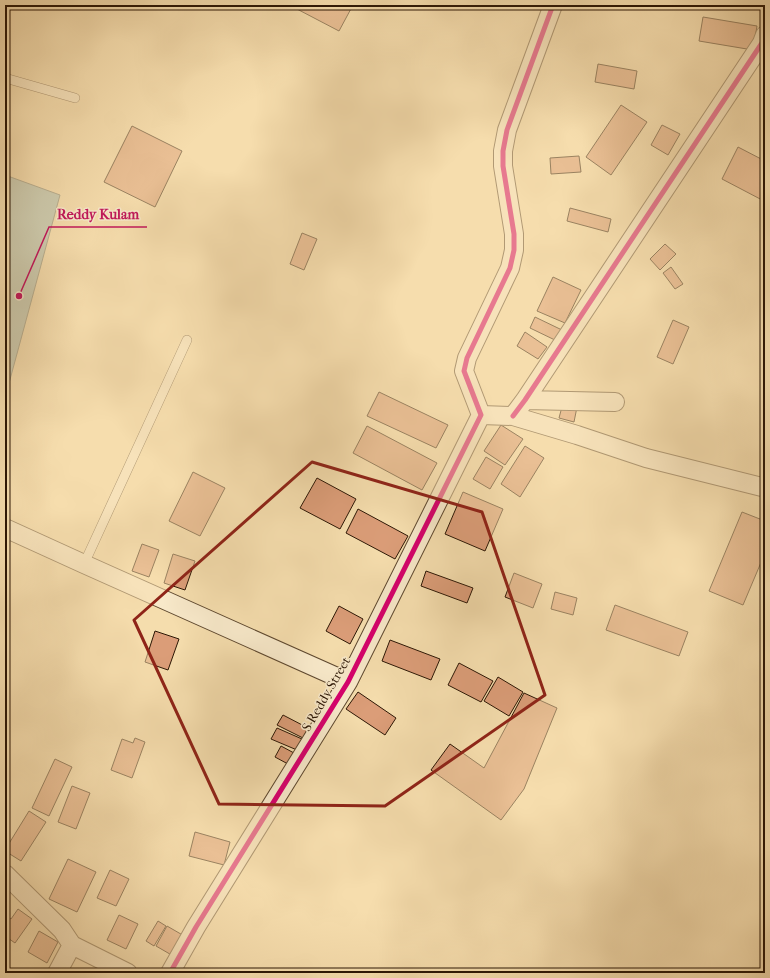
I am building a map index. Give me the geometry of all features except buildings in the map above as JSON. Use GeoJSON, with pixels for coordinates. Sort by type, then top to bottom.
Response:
{"type":"FeatureCollection","features":[{"type":"Feature","properties":{"kind":"street"},"geometry":{"type":"LineString","coordinates":[[553,5],[507,130],[503,151],[503,166],[514,234],[514,250],[510,268],[467,358],[464,371],[481,415],[513,416],[646,458],[764,488]]}},
{"type":"Feature","properties":{"kind":"street"},"geometry":{"type":"LineString","coordinates":[[513,416],[758,50],[765,35]]}},
{"type":"Feature","properties":{"kind":"street"},"geometry":{"type":"LineString","coordinates":[[525,400],[614,402]]}},
{"type":"Feature","properties":{"kind":"street","name":"S Reddy Street"},"geometry":{"type":"LineString","coordinates":[[170,973],[196,927],[348,682],[481,415]]}},
{"type":"Feature","properties":{"kind":"street"},"geometry":{"type":"LineString","coordinates":[[5,528],[348,682]]}},
{"type":"Feature","properties":{"kind":"street"},"geometry":{"type":"LineString","coordinates":[[5,874],[62,930],[72,945],[128,973]]}},
{"type":"Feature","properties":{"kind":"street"},"geometry":{"type":"LineString","coordinates":[[57,973],[72,945]]}},
{"type":"Feature","properties":{"kind":"lane"},"geometry":{"type":"LineString","coordinates":[[5,78],[76,98]]}},
{"type":"Feature","properties":{"kind":"lane"},"geometry":{"type":"LineString","coordinates":[[84,564],[186,340]]}},
{"type":"Feature","properties":{"kind":"highlighted area"},"geometry":{"type":"Polygon","coordinates":[[[312,462],[482,512],[545,695],[385,806],[219,804],[134,620],[312,462]]]}},
{"type":"Feature","properties":{"kind":"water"},"geometry":{"type":"Polygon","coordinates":[[[5,175],[60,195],[5,398],[5,175]]]}},
{"type":"Feature","properties":{"kind":"cycle path"},"geometry":{"type":"LineString","coordinates":[[170,973],[196,927],[348,682],[481,415],[464,371],[467,358],[510,268],[514,250],[514,234],[503,166],[503,151],[507,130],[553,5]]}},
{"type":"Feature","properties":{"kind":"cycle path"},"geometry":{"type":"LineString","coordinates":[[513,416],[762,43],[765,35]]}},
{"type":"Feature","properties":{"kind":"place","name":"Reddy Kulam"},"geometry":{"type":"Point","coordinates":[19,296]}}]}
